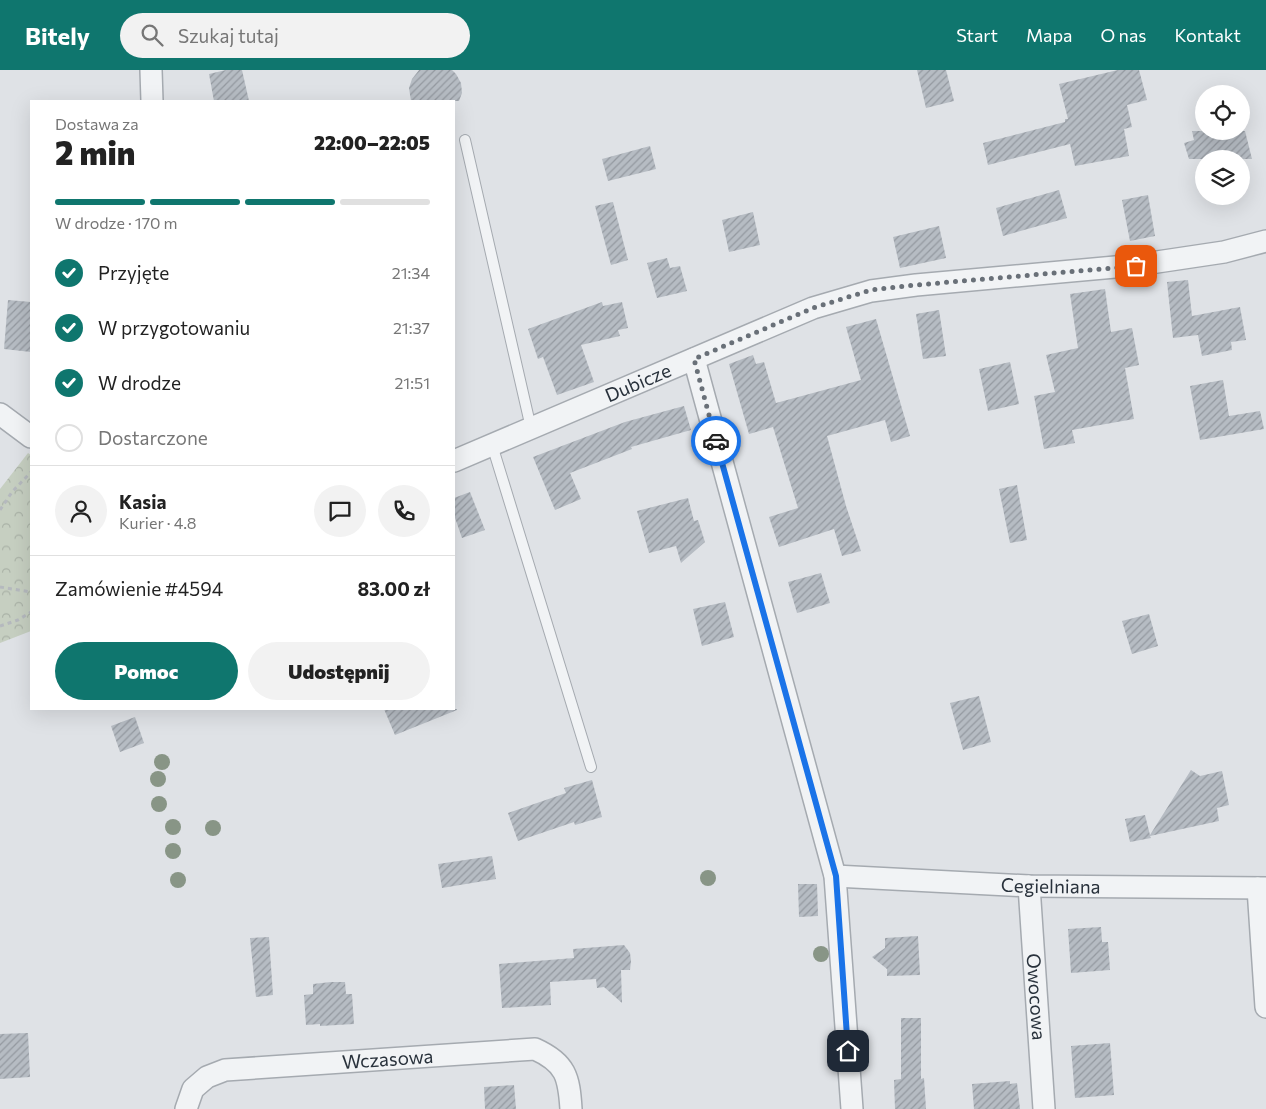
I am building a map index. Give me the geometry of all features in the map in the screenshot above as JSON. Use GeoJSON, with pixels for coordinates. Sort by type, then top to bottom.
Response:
{"type":"FeatureCollection","features":[{"type":"Feature","properties":{"kind":"street"},"geometry":{"type":"LineString","coordinates":[[151,70],[152,100]]}},
{"type":"Feature","properties":{"kind":"street","name":"Dubicze"},"geometry":{"type":"LineString","coordinates":[[455,461],[813,308],[871,290],[1136,266],[1224,252],[1266,241]]}},
{"type":"Feature","properties":{"kind":"street"},"geometry":{"type":"LineString","coordinates":[[694,359],[836,876],[852,1109]]}},
{"type":"Feature","properties":{"kind":"street"},"geometry":{"type":"LineString","coordinates":[[0,414],[30,435]]}},
{"type":"Feature","properties":{"kind":"street","name":"Cegielniana"},"geometry":{"type":"LineString","coordinates":[[836,876],[1030,886],[1262,888]]}},
{"type":"Feature","properties":{"kind":"street","name":"Owocowa"},"geometry":{"type":"LineString","coordinates":[[1030,886],[1044,1109]]}},
{"type":"Feature","properties":{"kind":"street"},"geometry":{"type":"LineString","coordinates":[[1262,888],[1266,1007]]}},
{"type":"Feature","properties":{"kind":"street","name":"Wczasowa"},"geometry":{"type":"LineString","coordinates":[[186,1109],[193,1089],[207,1077],[225,1070],[534,1049],[550,1056],[562,1068],[569,1088],[571,1109]]}},
{"type":"Feature","properties":{"kind":"lane"},"geometry":{"type":"LineString","coordinates":[[465,140],[531,428]]}},
{"type":"Feature","properties":{"kind":"lane"},"geometry":{"type":"LineString","coordinates":[[492,444],[591,767]]}},
{"type":"Feature","properties":{"kind":"path"},"geometry":{"type":"LineString","coordinates":[[0,510],[12,492],[30,473]]}},
{"type":"Feature","properties":{"kind":"path"},"geometry":{"type":"LineString","coordinates":[[0,587],[30,592]]}},
{"type":"Feature","properties":{"kind":"path"},"geometry":{"type":"LineString","coordinates":[[0,626],[18,620],[30,613]]}},
{"type":"Feature","properties":{"kind":"green space"},"geometry":{"type":"Polygon","coordinates":[[[28,453],[30,454],[30,631],[0,643],[0,489],[28,453]]]}},
{"type":"Feature","properties":{"kind":"building"},"geometry":{"type":"Polygon","coordinates":[[[226,70],[242,70],[249,100],[214,100],[209,74],[226,70]]]}},
{"type":"Feature","properties":{"kind":"building"},"geometry":{"type":"Polygon","coordinates":[[[419,70],[452,70],[461,83],[462,93],[459,101],[411,100],[409,88],[412,79],[419,70]]]}},
{"type":"Feature","properties":{"kind":"building"},"geometry":{"type":"Polygon","coordinates":[[[917,70],[946,70],[954,101],[926,108],[917,70]]]}},
{"type":"Feature","properties":{"kind":"building"},"geometry":{"type":"Polygon","coordinates":[[[1118,70],[1139,70],[1147,100],[1127,105],[1132,127],[1124,129],[1129,156],[1075,166],[1070,144],[988,165],[983,143],[1065,122],[1065,119],[1068,119],[1059,84],[1118,70]]]}},
{"type":"Feature","properties":{"kind":"building"},"geometry":{"type":"Polygon","coordinates":[[[1192,131],[1195,131],[1195,140],[1247,140],[1250,150],[1195,150],[1195,159],[1189,159],[1184,143],[1194,140],[1192,131]]]}},
{"type":"Feature","properties":{"kind":"building"},"geometry":{"type":"Polygon","coordinates":[[[650,146],[656,169],[608,181],[602,159],[650,146]]]}},
{"type":"Feature","properties":{"kind":"building"},"geometry":{"type":"Polygon","coordinates":[[[1059,190],[1067,218],[1003,236],[996,208],[1059,190]]]}},
{"type":"Feature","properties":{"kind":"building"},"geometry":{"type":"Polygon","coordinates":[[[1148,195],[1155,236],[1130,241],[1122,200],[1148,195]]]}},
{"type":"Feature","properties":{"kind":"building"},"geometry":{"type":"Polygon","coordinates":[[[613,202],[628,260],[611,265],[595,206],[613,202]]]}},
{"type":"Feature","properties":{"kind":"building"},"geometry":{"type":"Polygon","coordinates":[[[753,212],[760,245],[729,252],[722,220],[753,212]]]}},
{"type":"Feature","properties":{"kind":"building"},"geometry":{"type":"Polygon","coordinates":[[[939,226],[946,258],[900,268],[893,237],[939,226]]]}},
{"type":"Feature","properties":{"kind":"building"},"geometry":{"type":"Polygon","coordinates":[[[667,258],[670,268],[680,266],[687,291],[657,298],[647,263],[667,258]]]}},
{"type":"Feature","properties":{"kind":"building"},"geometry":{"type":"Polygon","coordinates":[[[1188,280],[1192,316],[1240,307],[1246,340],[1231,342],[1232,350],[1202,356],[1198,335],[1173,338],[1167,282],[1188,280]]]}},
{"type":"Feature","properties":{"kind":"building"},"geometry":{"type":"Polygon","coordinates":[[[1105,289],[1111,332],[1132,328],[1139,365],[1125,368],[1134,419],[1072,430],[1075,443],[1044,449],[1034,396],[1055,392],[1046,355],[1078,348],[1070,294],[1105,289]]]}},
{"type":"Feature","properties":{"kind":"building"},"geometry":{"type":"Polygon","coordinates":[[[8,300],[30,302],[30,352],[4,349],[8,300]]]}},
{"type":"Feature","properties":{"kind":"building"},"geometry":{"type":"Polygon","coordinates":[[[602,302],[603,306],[622,302],[628,328],[618,330],[620,336],[581,345],[594,382],[557,395],[543,357],[538,359],[528,329],[602,302]]]}},
{"type":"Feature","properties":{"kind":"building"},"geometry":{"type":"Polygon","coordinates":[[[939,310],[946,356],[923,359],[916,314],[939,310]]]}},
{"type":"Feature","properties":{"kind":"building"},"geometry":{"type":"Polygon","coordinates":[[[876,319],[910,436],[891,442],[885,420],[827,436],[846,506],[861,551],[842,556],[834,529],[779,547],[769,517],[798,508],[773,427],[749,434],[729,364],[753,355],[756,364],[764,362],[776,403],[861,380],[846,327],[876,319]]]}},
{"type":"Feature","properties":{"kind":"building"},"geometry":{"type":"Polygon","coordinates":[[[1010,362],[1019,404],[988,411],[979,369],[1010,362]]]}},
{"type":"Feature","properties":{"kind":"building"},"geometry":{"type":"Polygon","coordinates":[[[1223,380],[1229,416],[1260,411],[1264,429],[1200,440],[1190,386],[1223,380]]]}},
{"type":"Feature","properties":{"kind":"building"},"geometry":{"type":"Polygon","coordinates":[[[684,406],[691,430],[631,447],[632,449],[570,473],[581,499],[555,510],[533,457],[625,422],[684,406]]]}},
{"type":"Feature","properties":{"kind":"building"},"geometry":{"type":"Polygon","coordinates":[[[1017,485],[1027,540],[1010,543],[999,489],[1017,485]]]}},
{"type":"Feature","properties":{"kind":"building"},"geometry":{"type":"Polygon","coordinates":[[[470,492],[485,530],[462,538],[455,518],[455,498],[470,492]]]}},
{"type":"Feature","properties":{"kind":"building"},"geometry":{"type":"Polygon","coordinates":[[[688,498],[694,521],[698,520],[705,542],[681,563],[676,546],[649,553],[637,511],[688,498]]]}},
{"type":"Feature","properties":{"kind":"building"},"geometry":{"type":"Polygon","coordinates":[[[821,573],[830,603],[797,613],[788,582],[821,573]]]}},
{"type":"Feature","properties":{"kind":"building"},"geometry":{"type":"Polygon","coordinates":[[[725,602],[734,637],[702,646],[693,609],[725,602]]]}},
{"type":"Feature","properties":{"kind":"building"},"geometry":{"type":"Polygon","coordinates":[[[1149,614],[1158,646],[1132,654],[1122,621],[1149,614]]]}},
{"type":"Feature","properties":{"kind":"building"},"geometry":{"type":"Polygon","coordinates":[[[979,696],[991,742],[963,750],[950,703],[979,696]]]}},
{"type":"Feature","properties":{"kind":"building"},"geometry":{"type":"Polygon","coordinates":[[[457,709],[457,710],[395,735],[384,710],[457,709]]]}},
{"type":"Feature","properties":{"kind":"building"},"geometry":{"type":"Polygon","coordinates":[[[135,717],[144,743],[120,752],[111,726],[135,717]]]}},
{"type":"Feature","properties":{"kind":"building"},"geometry":{"type":"Polygon","coordinates":[[[1191,770],[1200,776],[1222,771],[1229,805],[1217,808],[1219,821],[1130,842],[1125,819],[1145,815],[1150,835],[1191,770]]]}},
{"type":"Feature","properties":{"kind":"building"},"geometry":{"type":"Polygon","coordinates":[[[592,780],[602,817],[575,825],[574,822],[518,841],[508,813],[566,793],[564,788],[592,780]]]}},
{"type":"Feature","properties":{"kind":"building"},"geometry":{"type":"Polygon","coordinates":[[[492,856],[496,879],[442,888],[438,864],[492,856]]]}},
{"type":"Feature","properties":{"kind":"building"},"geometry":{"type":"Polygon","coordinates":[[[798,884],[817,884],[818,916],[799,917],[798,884]]]}},
{"type":"Feature","properties":{"kind":"building"},"geometry":{"type":"Polygon","coordinates":[[[1101,927],[1102,942],[1108,942],[1110,970],[1071,973],[1068,929],[1101,927]]]}},
{"type":"Feature","properties":{"kind":"building"},"geometry":{"type":"Polygon","coordinates":[[[918,936],[920,975],[887,976],[887,969],[872,957],[885,948],[885,938],[918,936]]]}},
{"type":"Feature","properties":{"kind":"building"},"geometry":{"type":"Polygon","coordinates":[[[269,937],[273,995],[256,997],[250,938],[269,937]]]}},
{"type":"Feature","properties":{"kind":"building"},"geometry":{"type":"Polygon","coordinates":[[[624,945],[630,953],[631,961],[630,970],[621,970],[622,1003],[604,987],[597,988],[596,979],[550,982],[551,1005],[502,1008],[499,964],[574,958],[573,949],[624,945]]]}},
{"type":"Feature","properties":{"kind":"building"},"geometry":{"type":"Polygon","coordinates":[[[345,982],[346,994],[352,994],[354,1024],[306,1025],[304,995],[313,994],[313,984],[345,982]]]}},
{"type":"Feature","properties":{"kind":"building"},"geometry":{"type":"Polygon","coordinates":[[[901,1018],[921,1018],[921,1079],[924,1078],[926,1109],[895,1109],[894,1080],[901,1079],[901,1018]]]}},
{"type":"Feature","properties":{"kind":"building"},"geometry":{"type":"Polygon","coordinates":[[[28,1033],[30,1077],[0,1079],[0,1034],[28,1033]]]}},
{"type":"Feature","properties":{"kind":"building"},"geometry":{"type":"Polygon","coordinates":[[[1110,1043],[1114,1095],[1075,1098],[1071,1046],[1110,1043]]]}},
{"type":"Feature","properties":{"kind":"building"},"geometry":{"type":"Polygon","coordinates":[[[1010,1081],[1010,1084],[1017,1083],[1020,1109],[974,1109],[972,1084],[1010,1081]]]}},
{"type":"Feature","properties":{"kind":"building"},"geometry":{"type":"Polygon","coordinates":[[[514,1085],[516,1109],[485,1109],[484,1087],[514,1085]]]}},
{"type":"Feature","properties":{"kind":"way so far"},"geometry":{"type":"LineString","coordinates":[[716,441],[694,359],[813,308],[871,290],[1136,266]]}},
{"type":"Feature","properties":{"kind":"route"},"geometry":{"type":"LineString","coordinates":[[716,441],[836,876],[848,1051]]}}]}
